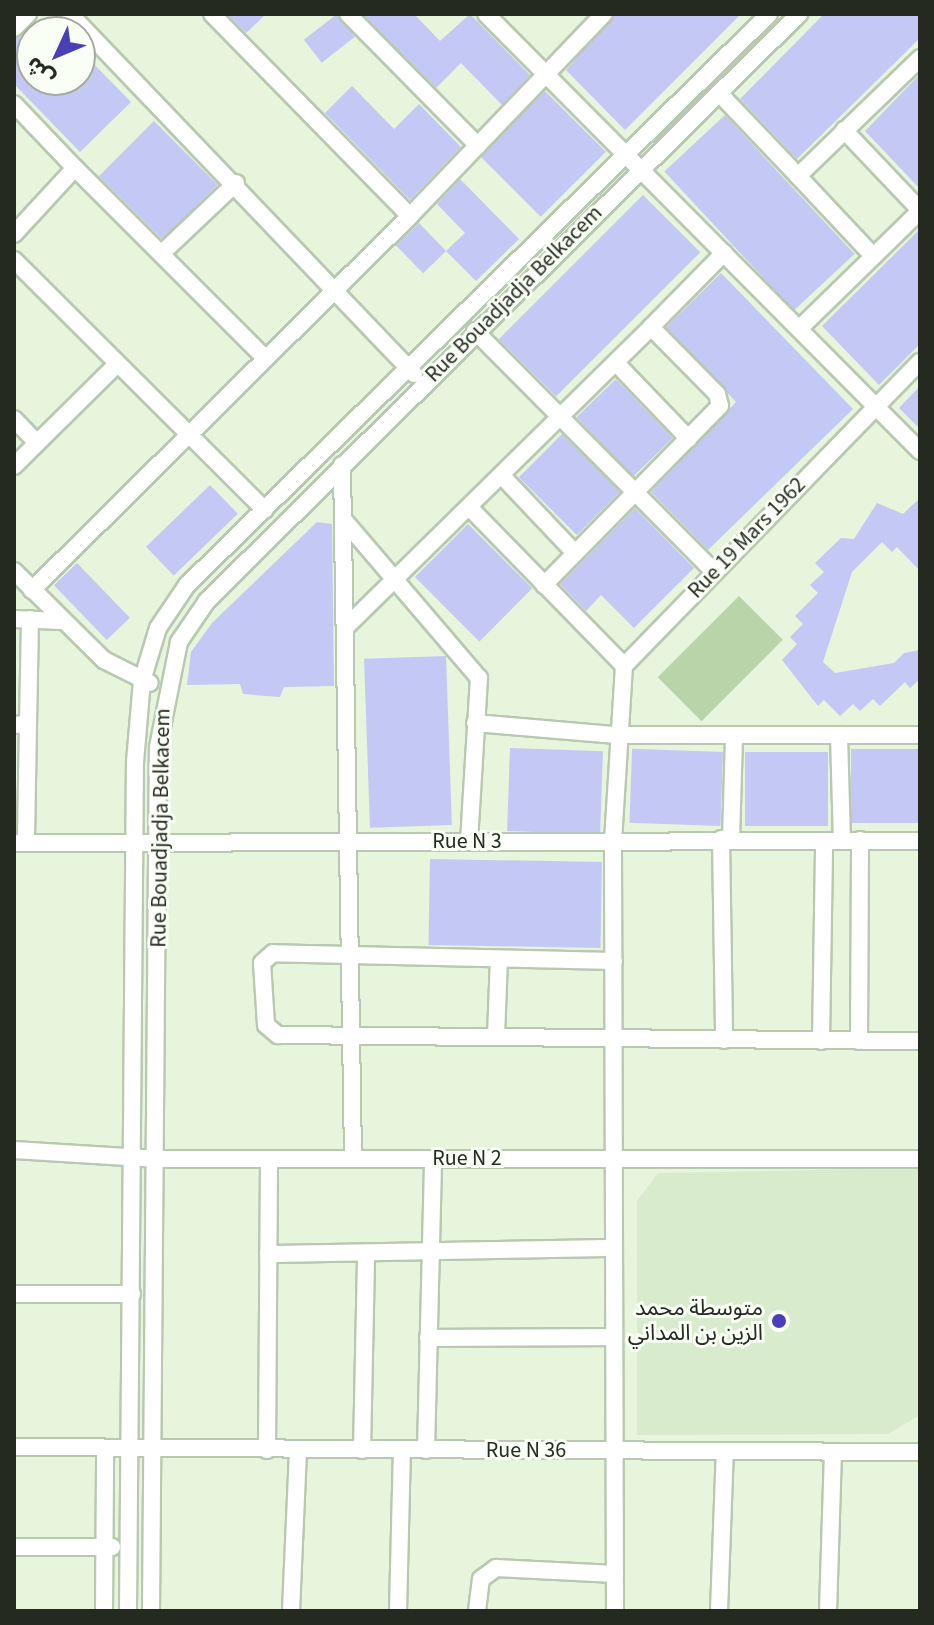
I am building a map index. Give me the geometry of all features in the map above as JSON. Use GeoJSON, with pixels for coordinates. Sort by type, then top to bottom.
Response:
{"type":"FeatureCollection","features":[{"type":"Feature","properties":{"kind":"street"},"geometry":{"type":"LineString","coordinates":[[14,28],[28,14]]}},
{"type":"Feature","properties":{"kind":"street"},"geometry":{"type":"LineString","coordinates":[[70,14],[236,183],[423,384]]}},
{"type":"Feature","properties":{"kind":"street"},"geometry":{"type":"LineString","coordinates":[[212,14],[410,216]]}},
{"type":"Feature","properties":{"kind":"street"},"geometry":{"type":"LineString","coordinates":[[348,14],[478,146]]}},
{"type":"Feature","properties":{"kind":"street"},"geometry":{"type":"LineString","coordinates":[[486,14],[920,451]]}},
{"type":"Feature","properties":{"kind":"street"},"geometry":{"type":"LineString","coordinates":[[32,590],[264,357],[410,216],[604,14]]}},
{"type":"Feature","properties":{"kind":"street","name":"Rue Bouadjadja Belkacem"},"geometry":{"type":"LineString","coordinates":[[128,1611],[136,844],[142,681],[170,607],[408,368],[769,14]]}},
{"type":"Feature","properties":{"kind":"street","name":"Rue Bouadjadja Belkacem"},"geometry":{"type":"LineString","coordinates":[[151,1611],[159,1159],[158,844],[165,686],[192,620],[475,331],[799,14]]}},
{"type":"Feature","properties":{"kind":"street"},"geometry":{"type":"LineString","coordinates":[[798,176],[920,58]]}},
{"type":"Feature","properties":{"kind":"street"},"geometry":{"type":"LineString","coordinates":[[719,93],[873,256]]}},
{"type":"Feature","properties":{"kind":"street"},"geometry":{"type":"LineString","coordinates":[[14,104],[264,357]]}},
{"type":"Feature","properties":{"kind":"street"},"geometry":{"type":"LineString","coordinates":[[799,329],[920,210],[844,130]]}},
{"type":"Feature","properties":{"kind":"street"},"geometry":{"type":"LineString","coordinates":[[14,234],[75,168]]}},
{"type":"Feature","properties":{"kind":"street"},"geometry":{"type":"LineString","coordinates":[[162,253],[236,183]]}},
{"type":"Feature","properties":{"kind":"street"},"geometry":{"type":"LineString","coordinates":[[346,627],[561,418],[724,253]]}},
{"type":"Feature","properties":{"kind":"street"},"geometry":{"type":"LineString","coordinates":[[14,260],[265,510]]}},
{"type":"Feature","properties":{"kind":"street"},"geometry":{"type":"LineString","coordinates":[[544,585],[689,439],[721,401],[651,327]]}},
{"type":"Feature","properties":{"kind":"street"},"geometry":{"type":"LineString","coordinates":[[475,331],[714,572]]}},
{"type":"Feature","properties":{"kind":"street","name":"Rue 19 Mars 1962"},"geometry":{"type":"LineString","coordinates":[[624,666],[920,362]]}},
{"type":"Feature","properties":{"kind":"street"},"geometry":{"type":"LineString","coordinates":[[616,363],[689,439]]}},
{"type":"Feature","properties":{"kind":"street"},"geometry":{"type":"LineString","coordinates":[[14,466],[117,364]]}},
{"type":"Feature","properties":{"kind":"street"},"geometry":{"type":"LineString","coordinates":[[14,419],[37,443]]}},
{"type":"Feature","properties":{"kind":"street"},"geometry":{"type":"LineString","coordinates":[[342,465],[353,1159]]}},
{"type":"Feature","properties":{"kind":"street"},"geometry":{"type":"LineString","coordinates":[[502,476],[575,553]]}},
{"type":"Feature","properties":{"kind":"street"},"geometry":{"type":"LineString","coordinates":[[470,508],[624,666],[616,735],[613,841],[618,1159],[613,1248],[615,1611]]}},
{"type":"Feature","properties":{"kind":"street"},"geometry":{"type":"LineString","coordinates":[[343,519],[479,678],[469,842]]}},
{"type":"Feature","properties":{"kind":"street"},"geometry":{"type":"LineString","coordinates":[[14,571],[61,621],[104,660],[142,681],[165,686]]}},
{"type":"Feature","properties":{"kind":"street"},"geometry":{"type":"LineString","coordinates":[[20,843],[22,619],[61,621]]}},
{"type":"Feature","properties":{"kind":"street"},"geometry":{"type":"LineString","coordinates":[[475,723],[616,735],[920,735]]}},
{"type":"Feature","properties":{"kind":"street"},"geometry":{"type":"LineString","coordinates":[[724,1040],[726,839],[734,735]]}},
{"type":"Feature","properties":{"kind":"street"},"geometry":{"type":"LineString","coordinates":[[839,735],[842,840]]}},
{"type":"Feature","properties":{"kind":"street","name":"Rue N 3"},"geometry":{"type":"LineString","coordinates":[[20,843],[726,839],[920,841]]}},
{"type":"Feature","properties":{"kind":"street"},"geometry":{"type":"LineString","coordinates":[[859,1041],[860,840]]}},
{"type":"Feature","properties":{"kind":"street"},"geometry":{"type":"LineString","coordinates":[[821,1041],[824,841]]}},
{"type":"Feature","properties":{"kind":"street"},"geometry":{"type":"LineString","coordinates":[[614,961],[351,958],[273,953],[262,963],[271,1032],[351,1036],[920,1041]]}},
{"type":"Feature","properties":{"kind":"street"},"geometry":{"type":"LineString","coordinates":[[496,1036],[499,959]]}},
{"type":"Feature","properties":{"kind":"street","name":"Rue N 2"},"geometry":{"type":"LineString","coordinates":[[14,1150],[159,1159],[920,1159]]}},
{"type":"Feature","properties":{"kind":"street"},"geometry":{"type":"LineString","coordinates":[[267,1450],[269,1159]]}},
{"type":"Feature","properties":{"kind":"street"},"geometry":{"type":"LineString","coordinates":[[426,1450],[433,1159]]}},
{"type":"Feature","properties":{"kind":"street"},"geometry":{"type":"LineString","coordinates":[[268,1254],[613,1248]]}},
{"type":"Feature","properties":{"kind":"street"},"geometry":{"type":"LineString","coordinates":[[362,1450],[366,1253]]}},
{"type":"Feature","properties":{"kind":"street"},"geometry":{"type":"LineString","coordinates":[[14,1294],[132,1294]]}},
{"type":"Feature","properties":{"kind":"street"},"geometry":{"type":"LineString","coordinates":[[428,1338],[614,1337]]}},
{"type":"Feature","properties":{"kind":"street","name":"Rue N 36"},"geometry":{"type":"LineString","coordinates":[[14,1447],[920,1452]]}},
{"type":"Feature","properties":{"kind":"street"},"geometry":{"type":"LineString","coordinates":[[104,1611],[105,1449]]}},
{"type":"Feature","properties":{"kind":"street"},"geometry":{"type":"LineString","coordinates":[[291,1611],[298,1450]]}},
{"type":"Feature","properties":{"kind":"street"},"geometry":{"type":"LineString","coordinates":[[398,1611],[402,1450]]}},
{"type":"Feature","properties":{"kind":"street"},"geometry":{"type":"LineString","coordinates":[[719,1611],[725,1451]]}},
{"type":"Feature","properties":{"kind":"street"},"geometry":{"type":"LineString","coordinates":[[828,1611],[833,1452]]}},
{"type":"Feature","properties":{"kind":"street"},"geometry":{"type":"LineString","coordinates":[[14,1547],[129,1547]]}},
{"type":"Feature","properties":{"kind":"street"},"geometry":{"type":"LineString","coordinates":[[477,1611],[481,1579],[496,1568],[615,1574]]}},
{"type":"Feature","properties":{"kind":"shaded area"},"geometry":{"type":"Polygon","coordinates":[[[739,596],[783,640],[702,721],[658,677],[739,596]]]}},
{"type":"Feature","properties":{"kind":"shaded area","name":"متوسطة محمد الزين بن المداني"},"geometry":{"type":"Polygon","coordinates":[[[919,1168],[920,1415],[888,1434],[637,1435],[637,1201],[658,1173],[919,1168]]]}},
{"type":"Feature","properties":{"kind":"building"},"geometry":{"type":"Polygon","coordinates":[[[227,14],[266,14],[246,33],[227,14]]]}},
{"type":"Feature","properties":{"kind":"building"},"geometry":{"type":"Polygon","coordinates":[[[337,14],[355,37],[322,63],[304,40],[337,14]]]}},
{"type":"Feature","properties":{"kind":"building"},"geometry":{"type":"Polygon","coordinates":[[[363,14],[414,14],[440,41],[470,14],[530,75],[502,105],[461,63],[436,88],[363,14]]]}},
{"type":"Feature","properties":{"kind":"building"},"geometry":{"type":"Polygon","coordinates":[[[615,14],[741,14],[625,130],[566,70],[615,14]]]}},
{"type":"Feature","properties":{"kind":"building"},"geometry":{"type":"Polygon","coordinates":[[[824,14],[920,14],[920,38],[797,159],[740,99],[824,14]]]}},
{"type":"Feature","properties":{"kind":"building"},"geometry":{"type":"Polygon","coordinates":[[[16,38],[16,86],[14,84],[16,38]]]}},
{"type":"Feature","properties":{"kind":"building"},"geometry":{"type":"Polygon","coordinates":[[[96,66],[131,102],[80,152],[26,96],[96,96],[96,66]]]}},
{"type":"Feature","properties":{"kind":"building"},"geometry":{"type":"Polygon","coordinates":[[[920,74],[920,189],[865,131],[920,74]]]}},
{"type":"Feature","properties":{"kind":"building"},"geometry":{"type":"Polygon","coordinates":[[[352,86],[394,129],[419,104],[461,147],[410,200],[325,113],[352,86]]]}},
{"type":"Feature","properties":{"kind":"building"},"geometry":{"type":"Polygon","coordinates":[[[545,91],[606,152],[541,217],[480,156],[545,91]]]}},
{"type":"Feature","properties":{"kind":"building"},"geometry":{"type":"Polygon","coordinates":[[[725,115],[855,254],[794,311],[664,172],[725,115]]]}},
{"type":"Feature","properties":{"kind":"building"},"geometry":{"type":"Polygon","coordinates":[[[154,121],[218,185],[162,240],[99,176],[154,121]]]}},
{"type":"Feature","properties":{"kind":"building"},"geometry":{"type":"Polygon","coordinates":[[[460,179],[519,239],[476,281],[446,251],[465,233],[437,204],[460,179]]]}},
{"type":"Feature","properties":{"kind":"building"},"geometry":{"type":"Polygon","coordinates":[[[643,195],[700,252],[556,397],[499,339],[643,195]]]}},
{"type":"Feature","properties":{"kind":"building"},"geometry":{"type":"Polygon","coordinates":[[[419,223],[446,251],[423,273],[396,245],[419,223]]]}},
{"type":"Feature","properties":{"kind":"building"},"geometry":{"type":"Polygon","coordinates":[[[920,229],[920,344],[879,385],[822,326],[920,229]]]}},
{"type":"Feature","properties":{"kind":"building"},"geometry":{"type":"Polygon","coordinates":[[[721,273],[853,409],[708,550],[651,492],[736,402],[666,327],[721,273]]]}},
{"type":"Feature","properties":{"kind":"building"},"geometry":{"type":"Polygon","coordinates":[[[616,379],[673,438],[633,476],[576,417],[616,379]]]}},
{"type":"Feature","properties":{"kind":"building"},"geometry":{"type":"Polygon","coordinates":[[[920,386],[920,429],[899,408],[920,386]]]}},
{"type":"Feature","properties":{"kind":"building"},"geometry":{"type":"Polygon","coordinates":[[[562,434],[620,492],[577,535],[519,477],[562,434]]]}},
{"type":"Feature","properties":{"kind":"building"},"geometry":{"type":"Polygon","coordinates":[[[210,485],[238,514],[174,576],[146,547],[210,485]]]}},
{"type":"Feature","properties":{"kind":"building"},"geometry":{"type":"Polygon","coordinates":[[[920,498],[920,571],[897,547],[892,552],[882,542],[852,572],[823,662],[835,673],[894,663],[904,653],[920,650],[920,679],[910,688],[905,682],[880,706],[873,699],[860,711],[853,704],[840,716],[824,700],[818,706],[782,660],[797,644],[790,637],[803,624],[795,616],[818,593],[810,585],[824,572],[815,563],[841,538],[854,539],[877,503],[903,514],[920,498]]]}},
{"type":"Feature","properties":{"kind":"building"},"geometry":{"type":"Polygon","coordinates":[[[635,508],[694,568],[634,628],[601,595],[586,611],[560,584],[635,508]]]}},
{"type":"Feature","properties":{"kind":"building"},"geometry":{"type":"Polygon","coordinates":[[[317,522],[332,524],[334,686],[284,687],[280,697],[243,694],[240,684],[187,685],[191,652],[212,623],[317,522]]]}},
{"type":"Feature","properties":{"kind":"building"},"geometry":{"type":"Polygon","coordinates":[[[468,524],[532,588],[479,641],[415,577],[468,524]]]}},
{"type":"Feature","properties":{"kind":"building"},"geometry":{"type":"Polygon","coordinates":[[[77,563],[130,618],[107,640],[54,585],[77,563]]]}},
{"type":"Feature","properties":{"kind":"building"},"geometry":{"type":"Polygon","coordinates":[[[446,656],[452,825],[370,828],[364,659],[446,656]]]}},
{"type":"Feature","properties":{"kind":"building"},"geometry":{"type":"Polygon","coordinates":[[[510,748],[603,751],[600,834],[507,831],[510,748]]]}},
{"type":"Feature","properties":{"kind":"building"},"geometry":{"type":"Polygon","coordinates":[[[632,749],[723,752],[720,826],[629,823],[632,749]]]}},
{"type":"Feature","properties":{"kind":"building"},"geometry":{"type":"Polygon","coordinates":[[[851,749],[920,749],[920,823],[851,823],[851,749]]]}},
{"type":"Feature","properties":{"kind":"building"},"geometry":{"type":"Polygon","coordinates":[[[745,752],[828,752],[828,826],[745,826],[745,752]]]}},
{"type":"Feature","properties":{"kind":"building"},"geometry":{"type":"Polygon","coordinates":[[[430,859],[602,862],[600,948],[428,945],[430,859]]]}},
{"type":"Feature","properties":{"kind":"place","name":"متوسطة محمد الزين بن المداني"},"geometry":{"type":"Point","coordinates":[779,1321]}}]}
